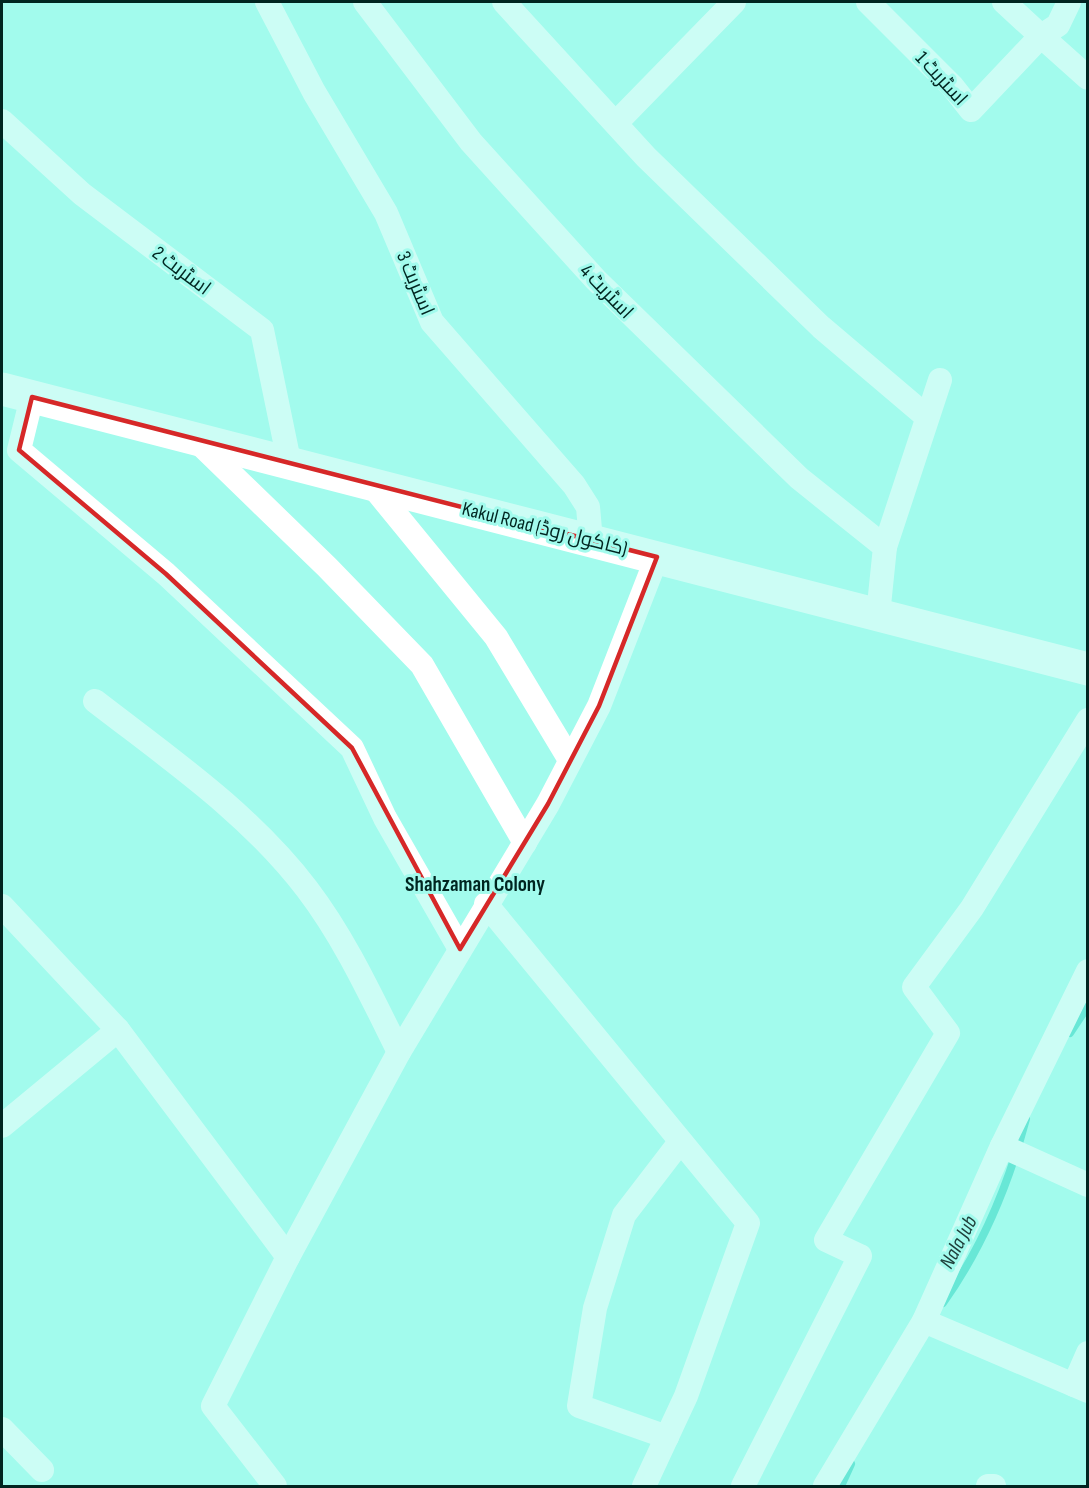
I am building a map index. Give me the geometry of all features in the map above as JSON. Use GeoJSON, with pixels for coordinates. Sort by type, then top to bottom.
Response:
{"type":"FeatureCollection","features":[{"type":"Feature","properties":{"kind":"main road","name":"Kakul Road (کاکول روڈ)"},"geometry":{"type":"LineString","coordinates":[[17,393],[289,461],[1088,669]]}},
{"type":"Feature","properties":{"kind":"street","name":"اسٹریٹ 3"},"geometry":{"type":"LineString","coordinates":[[267,2],[314,92],[386,213],[432,322],[574,485],[588,507],[591,541]]}},
{"type":"Feature","properties":{"kind":"street","name":"اسٹریٹ 4"},"geometry":{"type":"LineString","coordinates":[[365,2],[471,142],[596,280],[800,478],[885,547]]}},
{"type":"Feature","properties":{"kind":"street"},"geometry":{"type":"LineString","coordinates":[[504,2],[646,158],[821,327],[927,417]]}},
{"type":"Feature","properties":{"kind":"street"},"geometry":{"type":"LineString","coordinates":[[616,123],[734,2]]}},
{"type":"Feature","properties":{"kind":"street","name":"اسٹریٹ 1"},"geometry":{"type":"LineString","coordinates":[[868,2],[952,86],[971,110],[1041,36],[1058,25],[1069,2]]}},
{"type":"Feature","properties":{"kind":"street"},"geometry":{"type":"LineString","coordinates":[[1004,2],[1088,78]]}},
{"type":"Feature","properties":{"kind":"street","name":"اسٹریٹ 2"},"geometry":{"type":"LineString","coordinates":[[2,121],[82,194],[262,330],[289,461]]}},
{"type":"Feature","properties":{"kind":"street"},"geometry":{"type":"LineString","coordinates":[[878,615],[885,547],[940,380]]}},
{"type":"Feature","properties":{"kind":"street"},"geometry":{"type":"LineString","coordinates":[[17,393],[18,450],[166,574],[352,748],[385,818],[460,949]]}},
{"type":"Feature","properties":{"kind":"street"},"geometry":{"type":"LineString","coordinates":[[194,439],[327,567],[422,665],[525,843]]}},
{"type":"Feature","properties":{"kind":"street"},"geometry":{"type":"LineString","coordinates":[[370,483],[496,637],[570,760]]}},
{"type":"Feature","properties":{"kind":"street"},"geometry":{"type":"LineString","coordinates":[[276,1486],[213,1406],[288,1257],[399,1052],[486,904],[525,843],[599,706],[657,557]]}},
{"type":"Feature","properties":{"kind":"street"},"geometry":{"type":"LineString","coordinates":[[95,701],[218,796],[274,850],[307,889],[350,951],[399,1052]]}},
{"type":"Feature","properties":{"kind":"street"},"geometry":{"type":"LineString","coordinates":[[743,1486],[860,1256],[826,1240],[948,1033],[914,987],[972,908],[1088,720]]}},
{"type":"Feature","properties":{"kind":"street"},"geometry":{"type":"LineString","coordinates":[[486,904],[747,1222],[686,1396],[644,1486]]}},
{"type":"Feature","properties":{"kind":"street"},"geometry":{"type":"LineString","coordinates":[[2,906],[118,1030],[288,1257]]}},
{"type":"Feature","properties":{"kind":"street"},"geometry":{"type":"LineString","coordinates":[[825,1486],[924,1322],[1002,1146],[1088,971]]}},
{"type":"Feature","properties":{"kind":"street"},"geometry":{"type":"LineString","coordinates":[[2,1126],[118,1030]]}},
{"type":"Feature","properties":{"kind":"street"},"geometry":{"type":"LineString","coordinates":[[667,1437],[579,1406],[595,1308],[624,1215],[680,1142]]}},
{"type":"Feature","properties":{"kind":"street"},"geometry":{"type":"LineString","coordinates":[[1002,1146],[1088,1185]]}},
{"type":"Feature","properties":{"kind":"street"},"geometry":{"type":"LineString","coordinates":[[924,1322],[1081,1388],[1088,1353]]}},
{"type":"Feature","properties":{"kind":"street"},"geometry":{"type":"LineString","coordinates":[[2,1429],[42,1470]]}},
{"type":"Feature","properties":{"kind":"street"},"geometry":{"type":"LineString","coordinates":[[988,1486],[994,1486]]}},
{"type":"Feature","properties":{"kind":"highlighted area"},"geometry":{"type":"Polygon","coordinates":[[[32,397],[657,557],[599,706],[548,804],[460,949],[352,748],[166,574],[19,450],[32,397]]]}},
{"type":"Feature","properties":{"kind":"waterway","name":"Nala Jub"},"geometry":{"type":"LineString","coordinates":[[1070,1033],[1088,1006]]}},
{"type":"Feature","properties":{"kind":"waterway","name":"Nala Jub"},"geometry":{"type":"LineString","coordinates":[[943,1303],[970,1260],[993,1214],[1003,1191],[1026,1119]]}},
{"type":"Feature","properties":{"kind":"waterway","name":"Nala Jub"},"geometry":{"type":"LineString","coordinates":[[841,1486],[851,1464]]}},
{"type":"Feature","properties":{"kind":"district","name":"Shahzaman Colony"},"geometry":{"type":"Point","coordinates":[475,884]}}]}
